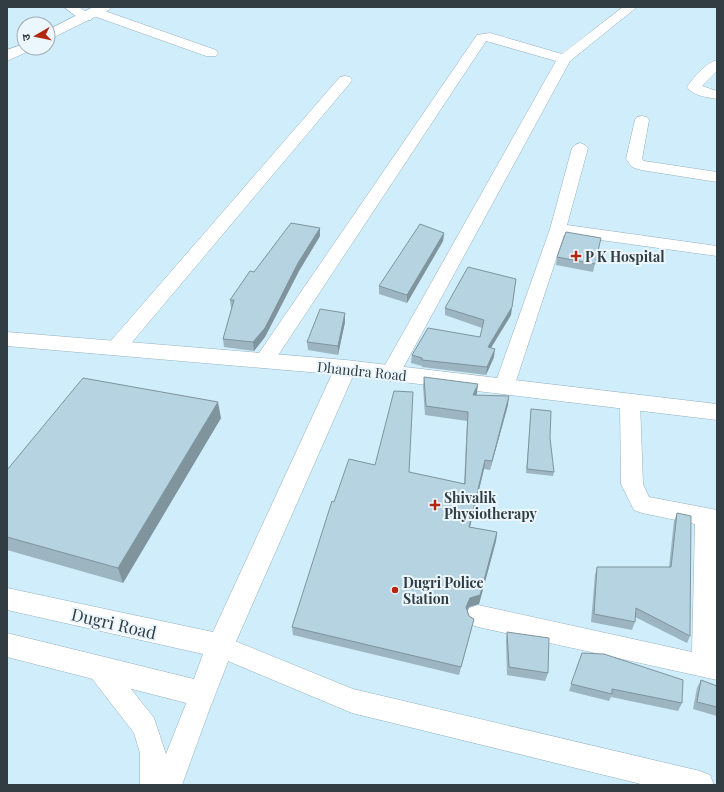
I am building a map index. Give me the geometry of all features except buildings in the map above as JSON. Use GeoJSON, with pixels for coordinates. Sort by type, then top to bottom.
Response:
{"type":"FeatureCollection","features":[{"type":"Feature","properties":{"kind":"street"},"geometry":{"type":"LineString","coordinates":[[70,7],[94,12],[211,53]]}},
{"type":"Feature","properties":{"kind":"street"},"geometry":{"type":"LineString","coordinates":[[390,374],[564,59],[631,7]]}},
{"type":"Feature","properties":{"kind":"street"},"geometry":{"type":"LineString","coordinates":[[56,32],[94,12]]}},
{"type":"Feature","properties":{"kind":"street"},"geometry":{"type":"LineString","coordinates":[[264,361],[482,38],[490,37],[564,59]]}},
{"type":"Feature","properties":{"kind":"street"},"geometry":{"type":"LineString","coordinates":[[717,64],[698,81],[694,87],[717,95]]}},
{"type":"Feature","properties":{"kind":"street"},"geometry":{"type":"LineString","coordinates":[[116,348],[345,80]]}},
{"type":"Feature","properties":{"kind":"street"},"geometry":{"type":"LineString","coordinates":[[642,120],[634,159],[638,164],[647,167],[717,177]]}},
{"type":"Feature","properties":{"kind":"street"},"geometry":{"type":"LineString","coordinates":[[504,387],[558,229],[580,148]]}},
{"type":"Feature","properties":{"kind":"street"},"geometry":{"type":"LineString","coordinates":[[558,229],[717,251]]}},
{"type":"Feature","properties":{"kind":"street","name":"Dhandra Road"},"geometry":{"type":"LineString","coordinates":[[7,339],[346,368],[717,412]]}},
{"type":"Feature","properties":{"kind":"street"},"geometry":{"type":"LineString","coordinates":[[168,785],[220,646],[346,368]]}},
{"type":"Feature","properties":{"kind":"street"},"geometry":{"type":"LineString","coordinates":[[478,616],[711,668],[712,518],[670,511],[642,504],[636,495],[632,484],[630,402]]}},
{"type":"Feature","properties":{"kind":"street","name":"Dugri Road"},"geometry":{"type":"LineString","coordinates":[[7,599],[220,646]]}},
{"type":"Feature","properties":{"kind":"street"},"geometry":{"type":"LineString","coordinates":[[7,646],[202,694]]}},
{"type":"Feature","properties":{"kind":"street"},"geometry":{"type":"LineString","coordinates":[[220,646],[352,701],[700,785]]}},
{"type":"Feature","properties":{"kind":"street"},"geometry":{"type":"LineString","coordinates":[[99,668],[145,727],[153,754],[154,785]]}},
{"type":"Feature","properties":{"kind":"place","name":"P K Hospital"},"geometry":{"type":"Point","coordinates":[576,256]}},
{"type":"Feature","properties":{"kind":"place","name":"Shivalik Physiotherapy"},"geometry":{"type":"Point","coordinates":[435,505]}},
{"type":"Feature","properties":{"kind":"place","name":"Dugri Police Station"},"geometry":{"type":"Point","coordinates":[395,590]}}]}
